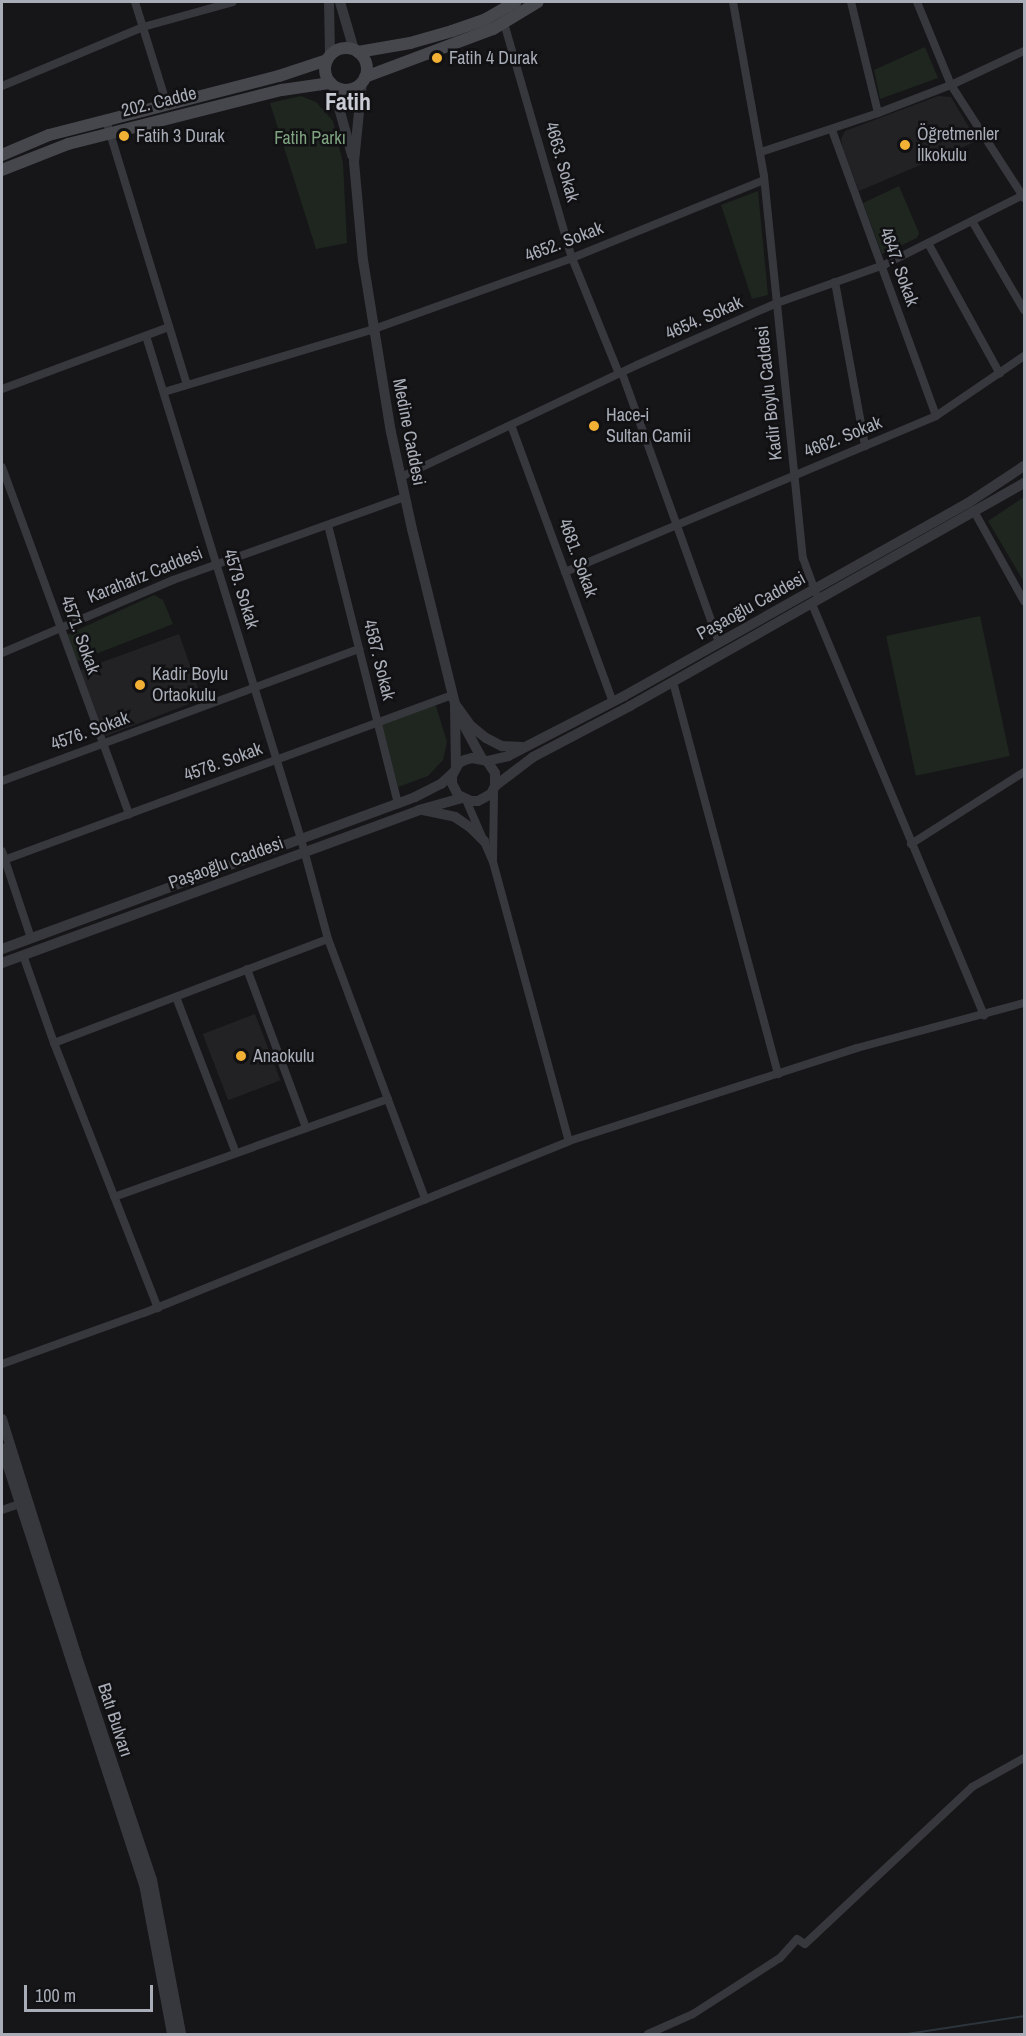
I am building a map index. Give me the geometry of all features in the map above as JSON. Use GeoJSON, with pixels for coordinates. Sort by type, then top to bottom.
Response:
{"type":"FeatureCollection","features":[{"type":"Feature","properties":{"kind":"main road"},"geometry":{"type":"LineString","coordinates":[[516,2],[486,19],[410,43],[356,51],[343,49],[328,58],[325,74],[332,84],[347,90],[363,80],[504,23],[538,2]]}},
{"type":"Feature","properties":{"kind":"main road"},"geometry":{"type":"LineString","coordinates":[[356,51],[366,65],[363,80]]}},
{"type":"Feature","properties":{"kind":"main road","name":"202. Cadde"},"geometry":{"type":"LineString","coordinates":[[2,155],[50,135],[290,73],[328,58]]}},
{"type":"Feature","properties":{"kind":"main road","name":"202. Cadde"},"geometry":{"type":"LineString","coordinates":[[2,170],[55,147],[282,90],[332,84]]}},
{"type":"Feature","properties":{"kind":"street"},"geometry":{"type":"LineString","coordinates":[[135,2],[167,105]]}},
{"type":"Feature","properties":{"kind":"street"},"geometry":{"type":"LineString","coordinates":[[2,86],[143,27],[233,2]]}},
{"type":"Feature","properties":{"kind":"street"},"geometry":{"type":"LineString","coordinates":[[328,58],[329,2]]}},
{"type":"Feature","properties":{"kind":"street"},"geometry":{"type":"LineString","coordinates":[[340,2],[356,51]]}},
{"type":"Feature","properties":{"kind":"street","name":"Kadir Boylu Caddesi"},"geometry":{"type":"LineString","coordinates":[[733,2],[764,180],[803,558],[816,602],[911,844],[984,1015]]}},
{"type":"Feature","properties":{"kind":"street"},"geometry":{"type":"LineString","coordinates":[[851,2],[878,113]]}},
{"type":"Feature","properties":{"kind":"street"},"geometry":{"type":"LineString","coordinates":[[917,2],[951,85],[1024,197]]}},
{"type":"Feature","properties":{"kind":"street","name":"4663. Sokak"},"geometry":{"type":"LineString","coordinates":[[504,23],[572,258],[620,374],[719,643]]}},
{"type":"Feature","properties":{"kind":"street"},"geometry":{"type":"LineString","coordinates":[[760,152],[878,113],[951,85],[1024,51]]}},
{"type":"Feature","properties":{"kind":"street","name":"Medine Caddesi"},"geometry":{"type":"LineString","coordinates":[[354,162],[363,80]]}},
{"type":"Feature","properties":{"kind":"street","name":"Medine Caddesi"},"geometry":{"type":"LineString","coordinates":[[332,84],[354,162],[363,260],[401,477],[454,700],[455,770]]}},
{"type":"Feature","properties":{"kind":"street"},"geometry":{"type":"LineString","coordinates":[[106,120],[187,386]]}},
{"type":"Feature","properties":{"kind":"street","name":"4647. Sokak"},"geometry":{"type":"LineString","coordinates":[[832,130],[936,416]]}},
{"type":"Feature","properties":{"kind":"street","name":"4652. Sokak"},"geometry":{"type":"LineString","coordinates":[[164,392],[374,329],[572,258],[764,180]]}},
{"type":"Feature","properties":{"kind":"street","name":"4654. Sokak"},"geometry":{"type":"LineString","coordinates":[[401,477],[777,303],[881,266],[972,220],[1024,197]]}},
{"type":"Feature","properties":{"kind":"street"},"geometry":{"type":"LineString","coordinates":[[972,220],[1024,310]]}},
{"type":"Feature","properties":{"kind":"street"},"geometry":{"type":"LineString","coordinates":[[928,243],[1000,374]]}},
{"type":"Feature","properties":{"kind":"street"},"geometry":{"type":"LineString","coordinates":[[835,282],[865,446]]}},
{"type":"Feature","properties":{"kind":"street"},"geometry":{"type":"LineString","coordinates":[[2,389],[169,327]]}},
{"type":"Feature","properties":{"kind":"street","name":"4579. Sokak"},"geometry":{"type":"LineString","coordinates":[[146,336],[305,852],[328,939],[425,1199]]}},
{"type":"Feature","properties":{"kind":"street","name":"4662. Sokak"},"geometry":{"type":"LineString","coordinates":[[565,572],[936,416],[1024,356]]}},
{"type":"Feature","properties":{"kind":"street","name":"4681. Sokak"},"geometry":{"type":"LineString","coordinates":[[511,425],[613,702]]}},
{"type":"Feature","properties":{"kind":"street","name":"4571. Sokak"},"geometry":{"type":"LineString","coordinates":[[2,466],[59,628],[129,814]]}},
{"type":"Feature","properties":{"kind":"street","name":"Paşaoğlu Caddesi"},"geometry":{"type":"LineString","coordinates":[[484,760],[508,756],[613,702],[996,486],[1024,466]]}},
{"type":"Feature","properties":{"kind":"street","name":"Paşaoğlu Caddesi"},"geometry":{"type":"LineString","coordinates":[[494,788],[533,757],[673,682],[975,513],[1024,483]]}},
{"type":"Feature","properties":{"kind":"street","name":"Karahafız Caddesi"},"geometry":{"type":"LineString","coordinates":[[2,653],[217,564],[405,497]]}},
{"type":"Feature","properties":{"kind":"street"},"geometry":{"type":"LineString","coordinates":[[975,513],[1024,601]]}},
{"type":"Feature","properties":{"kind":"street","name":"4587. Sokak"},"geometry":{"type":"LineString","coordinates":[[328,525],[398,804]]}},
{"type":"Feature","properties":{"kind":"street","name":"4576. Sokak"},"geometry":{"type":"LineString","coordinates":[[2,781],[359,649]]}},
{"type":"Feature","properties":{"kind":"street"},"geometry":{"type":"LineString","coordinates":[[673,682],[778,1074]]}},
{"type":"Feature","properties":{"kind":"street"},"geometry":{"type":"LineString","coordinates":[[454,700],[471,726],[495,743],[508,747],[528,746]]}},
{"type":"Feature","properties":{"kind":"street","name":"Medine Caddesi"},"geometry":{"type":"LineString","coordinates":[[454,700],[484,760]]}},
{"type":"Feature","properties":{"kind":"street","name":"4578. Sokak"},"geometry":{"type":"LineString","coordinates":[[3,855],[129,814],[377,723],[454,700]]}},
{"type":"Feature","properties":{"kind":"street"},"geometry":{"type":"LineString","coordinates":[[493,862],[495,773],[484,760],[465,760],[455,770],[454,789],[464,799],[493,862],[569,1142]]}},
{"type":"Feature","properties":{"kind":"street","name":"Paşaoğlu Caddesi"},"geometry":{"type":"LineString","coordinates":[[2,949],[398,804],[431,790],[455,770]]}},
{"type":"Feature","properties":{"kind":"street"},"geometry":{"type":"LineString","coordinates":[[911,844],[1024,772]]}},
{"type":"Feature","properties":{"kind":"street"},"geometry":{"type":"LineString","coordinates":[[464,799],[478,801],[485,799],[494,788]]}},
{"type":"Feature","properties":{"kind":"street","name":"Paşaoğlu Caddesi"},"geometry":{"type":"LineString","coordinates":[[2,963],[419,810],[464,799]]}},
{"type":"Feature","properties":{"kind":"street"},"geometry":{"type":"LineString","coordinates":[[419,810],[455,817],[470,827],[484,841]]}},
{"type":"Feature","properties":{"kind":"street"},"geometry":{"type":"LineString","coordinates":[[3,855],[31,938]]}},
{"type":"Feature","properties":{"kind":"street"},"geometry":{"type":"LineString","coordinates":[[54,1043],[328,939]]}},
{"type":"Feature","properties":{"kind":"street"},"geometry":{"type":"LineString","coordinates":[[23,955],[54,1043],[158,1308]]}},
{"type":"Feature","properties":{"kind":"street"},"geometry":{"type":"LineString","coordinates":[[247,969],[306,1128]]}},
{"type":"Feature","properties":{"kind":"street"},"geometry":{"type":"LineString","coordinates":[[176,997],[236,1153]]}},
{"type":"Feature","properties":{"kind":"street"},"geometry":{"type":"LineString","coordinates":[[2,1364],[158,1308],[569,1142],[857,1048],[1024,1003]]}},
{"type":"Feature","properties":{"kind":"street"},"geometry":{"type":"LineString","coordinates":[[114,1197],[388,1099]]}},
{"type":"Feature","properties":{"kind":"street","name":"Batı Bulvarı"},"geometry":{"type":"LineString","coordinates":[[2,1419],[76,1654],[150,1874],[181,2034]]}},
{"type":"Feature","properties":{"kind":"street","name":"Batı Bulvarı"},"geometry":{"type":"LineString","coordinates":[[2,1448],[144,1884],[172,2034]]}},
{"type":"Feature","properties":{"kind":"street"},"geometry":{"type":"LineString","coordinates":[[2,1510],[19,1504]]}},
{"type":"Feature","properties":{"kind":"street"},"geometry":{"type":"LineString","coordinates":[[648,2034],[693,2014],[780,1958],[797,1939],[805,1944],[972,1787],[1024,1758]]}},
{"type":"Feature","properties":{"kind":"shaded area","name":"Öğretmenler İlkokulu"},"geometry":{"type":"Polygon","coordinates":[[[938,96],[951,97],[977,141],[859,191],[843,149],[841,139],[845,131],[938,96]]]}},
{"type":"Feature","properties":{"kind":"shaded area","name":"Kadir Boylu Ortaokulu"},"geometry":{"type":"Polygon","coordinates":[[[179,634],[202,699],[106,736],[99,732],[78,671],[179,634]]]}},
{"type":"Feature","properties":{"kind":"shaded area","name":"Anaokulu"},"geometry":{"type":"Polygon","coordinates":[[[255,1014],[280,1080],[228,1100],[203,1034],[255,1014]]]}},
{"type":"Feature","properties":{"kind":"green space"},"geometry":{"type":"Polygon","coordinates":[[[925,47],[938,78],[880,99],[874,70],[925,47]]]}},
{"type":"Feature","properties":{"kind":"green space","name":"Fatih Parkı"},"geometry":{"type":"Polygon","coordinates":[[[301,96],[316,102],[333,121],[343,163],[347,243],[316,249],[270,103],[301,96]]]}},
{"type":"Feature","properties":{"kind":"green space"},"geometry":{"type":"Polygon","coordinates":[[[899,186],[919,233],[917,238],[882,254],[863,203],[899,186]]]}},
{"type":"Feature","properties":{"kind":"green space"},"geometry":{"type":"Polygon","coordinates":[[[758,191],[768,295],[752,299],[721,205],[758,191]]]}},
{"type":"Feature","properties":{"kind":"green space"},"geometry":{"type":"Polygon","coordinates":[[[1024,497],[1024,582],[988,521],[1024,497]]]}},
{"type":"Feature","properties":{"kind":"green space"},"geometry":{"type":"Polygon","coordinates":[[[154,595],[163,600],[173,624],[75,662],[62,637],[154,595]]]}},
{"type":"Feature","properties":{"kind":"green space"},"geometry":{"type":"Polygon","coordinates":[[[980,616],[1010,756],[916,776],[886,636],[980,616]]]}},
{"type":"Feature","properties":{"kind":"green space"},"geometry":{"type":"Polygon","coordinates":[[[435,703],[447,742],[443,760],[428,776],[398,787],[381,723],[435,703]]]}},
{"type":"Feature","properties":{"kind":"waterway"},"geometry":{"type":"LineString","coordinates":[[907,2034],[1024,2016]]}},
{"type":"Feature","properties":{"kind":"place","name":"Fatih 4 Durak"},"geometry":{"type":"Point","coordinates":[437,58]}},
{"type":"Feature","properties":{"kind":"place","name":"Fatih 3 Durak"},"geometry":{"type":"Point","coordinates":[124,136]}},
{"type":"Feature","properties":{"kind":"place","name":"Öğretmenler İlkokulu"},"geometry":{"type":"Point","coordinates":[905,145]}},
{"type":"Feature","properties":{"kind":"place","name":"Hace-i Sultan Camii"},"geometry":{"type":"Point","coordinates":[594,426]}},
{"type":"Feature","properties":{"kind":"place","name":"Kadir Boylu Ortaokulu"},"geometry":{"type":"Point","coordinates":[140,685]}},
{"type":"Feature","properties":{"kind":"place","name":"Anaokulu"},"geometry":{"type":"Point","coordinates":[241,1056]}},
{"type":"Feature","properties":{"kind":"district","name":"Fatih"},"geometry":{"type":"Point","coordinates":[348,102]}}]}
